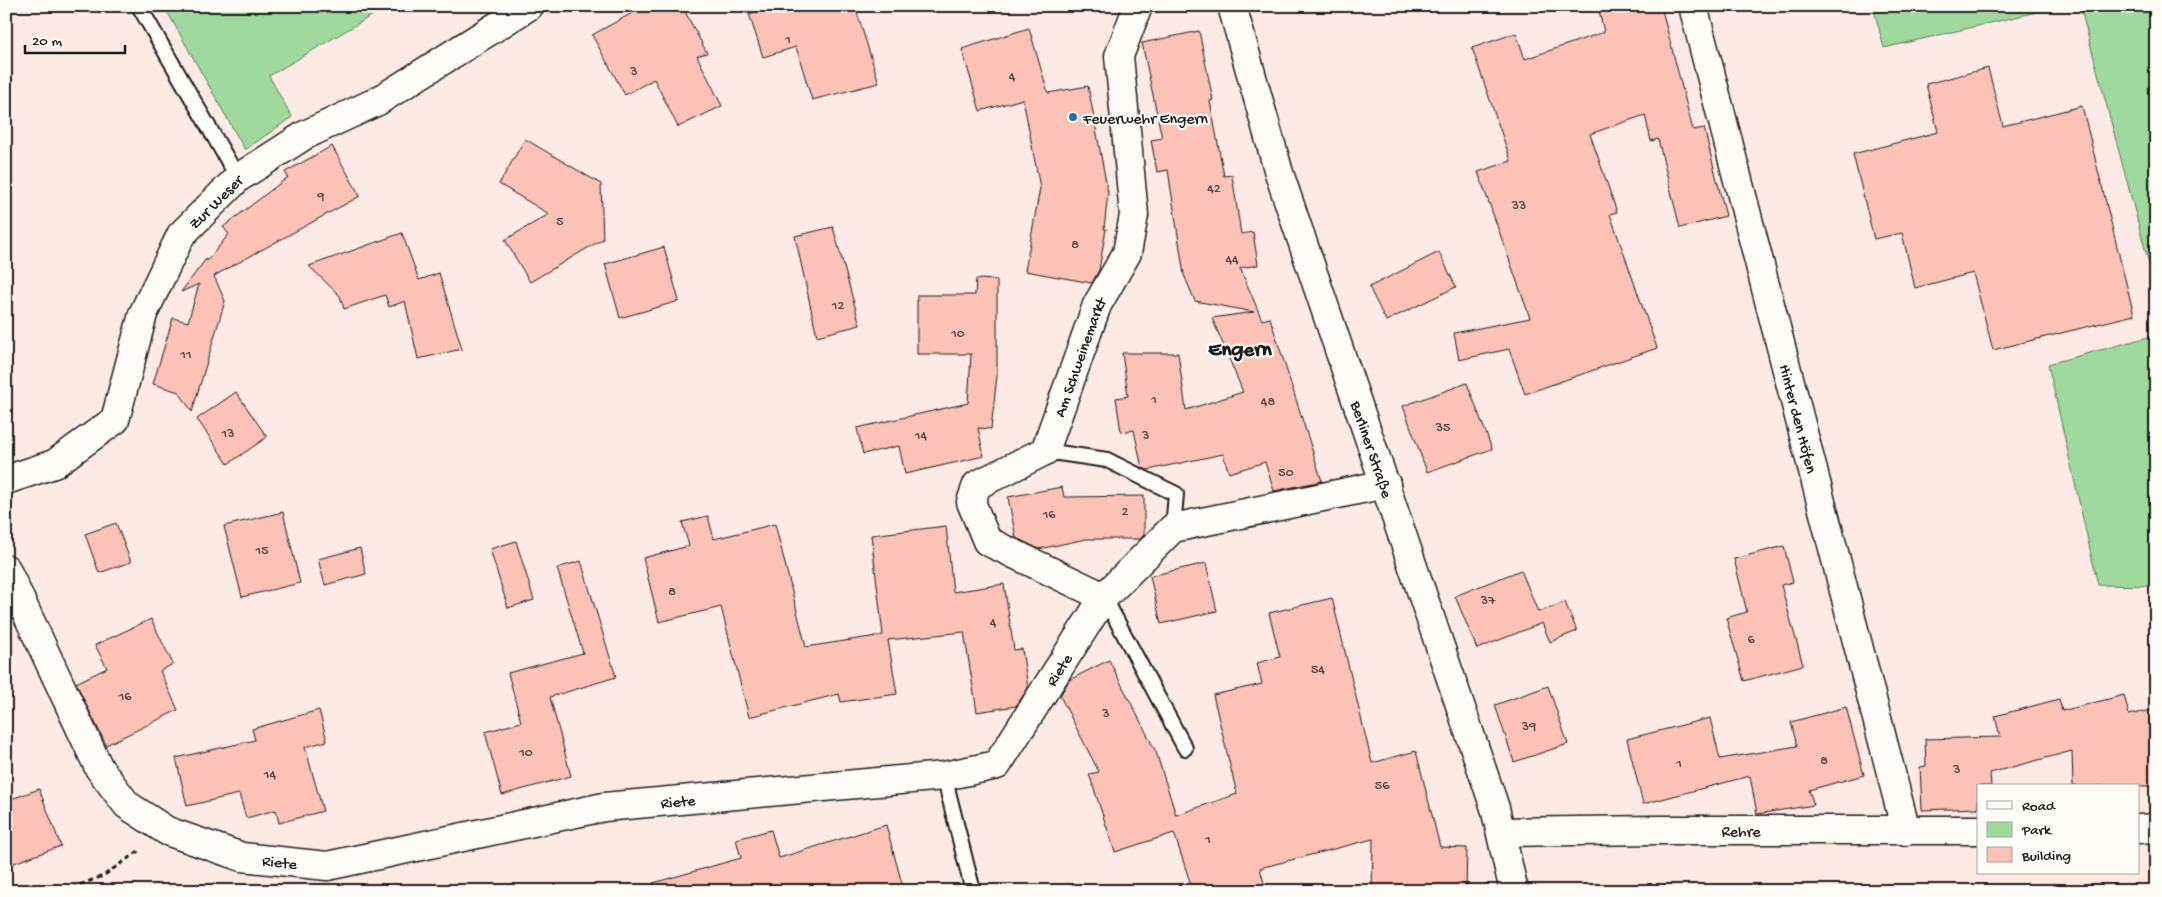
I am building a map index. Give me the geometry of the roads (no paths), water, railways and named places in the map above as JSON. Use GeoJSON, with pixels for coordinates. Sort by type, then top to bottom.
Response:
{"type":"FeatureCollection","features":[{"type":"Feature","properties":{"kind":"street","name":"Zur Weser"},"geometry":{"type":"LineString","coordinates":[[6,480],[54,464],[115,420],[143,314],[181,236],[238,178],[305,135],[378,101],[529,6]]}},
{"type":"Feature","properties":{"kind":"street","name":"Am Schweinemarkt"},"geometry":{"type":"LineString","coordinates":[[1045,451],[1097,305],[1127,253],[1134,215],[1119,56],[1138,6]]}},
{"type":"Feature","properties":{"kind":"street","name":"Berliner Straße"},"geometry":{"type":"LineString","coordinates":[[1232,6],[1279,173],[1386,484],[1502,832],[1514,891]]}},
{"type":"Feature","properties":{"kind":"street","name":"Hinter den Höfen"},"geometry":{"type":"LineString","coordinates":[[1693,6],[1906,831]]}},
{"type":"Feature","properties":{"kind":"street"},"geometry":{"type":"LineString","coordinates":[[1045,451],[977,485],[971,502],[987,541],[1104,596]]}},
{"type":"Feature","properties":{"kind":"street"},"geometry":{"type":"LineString","coordinates":[[1173,528],[1386,484]]}},
{"type":"Feature","properties":{"kind":"street","name":"Riete"},"geometry":{"type":"LineString","coordinates":[[6,569],[99,768],[126,804],[167,831],[242,857],[327,866],[604,807],[944,776],[997,766],[1104,596],[1173,528]]}},
{"type":"Feature","properties":{"kind":"street"},"geometry":{"type":"LineString","coordinates":[[2140,829],[2156,828]]}},
{"type":"Feature","properties":{"kind":"street","name":"Rehre"},"geometry":{"type":"LineString","coordinates":[[1502,832],[1977,830]]}},
{"type":"Feature","properties":{"kind":"lane"},"geometry":{"type":"LineString","coordinates":[[139,6],[238,178]]}},
{"type":"Feature","properties":{"kind":"lane"},"geometry":{"type":"LineString","coordinates":[[1045,451],[1107,460],[1176,494],[1173,528]]}},
{"type":"Feature","properties":{"kind":"lane"},"geometry":{"type":"LineString","coordinates":[[1104,596],[1185,748]]}},
{"type":"Feature","properties":{"kind":"lane"},"geometry":{"type":"LineString","coordinates":[[944,776],[973,891]]}},
{"type":"Feature","properties":{"kind":"place","name":"Feuerwehr Engern"},"geometry":{"type":"Point","coordinates":[1073,117]}},
{"type":"Feature","properties":{"kind":"district","name":"Engern"},"geometry":{"type":"Point","coordinates":[1240,348]}}]}
